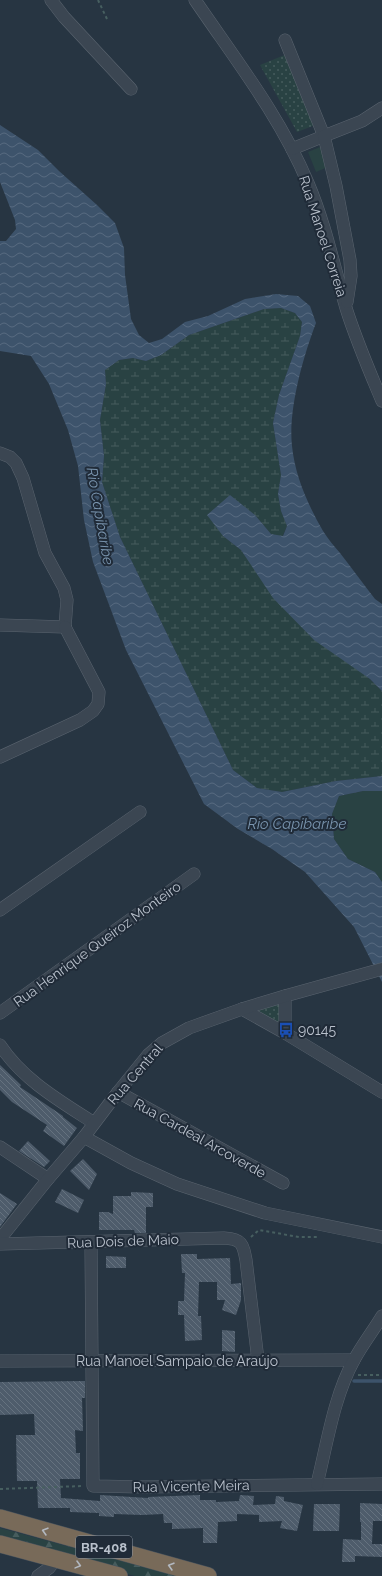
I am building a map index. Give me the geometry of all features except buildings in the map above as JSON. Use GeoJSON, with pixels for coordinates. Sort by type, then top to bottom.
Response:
{"type":"FeatureCollection","features":[{"type":"Feature","properties":{"kind":"highway","name":"BR-408"},"geometry":{"type":"LineString","coordinates":[[2,1518],[208,1576]]}},
{"type":"Feature","properties":{"kind":"highway","name":"BR-408"},"geometry":{"type":"LineString","coordinates":[[0,1544],[119,1576]]}},
{"type":"Feature","properties":{"kind":"street"},"geometry":{"type":"LineString","coordinates":[[50,0],[131,89]]}},
{"type":"Feature","properties":{"kind":"street","name":"Rua Manoel Correia"},"geometry":{"type":"LineString","coordinates":[[195,0],[275,118],[292,149],[308,184],[333,258],[346,307],[360,347],[382,401]]}},
{"type":"Feature","properties":{"kind":"street"},"geometry":{"type":"LineString","coordinates":[[285,40],[324,136],[336,186],[352,276],[346,307]]}},
{"type":"Feature","properties":{"kind":"street"},"geometry":{"type":"LineString","coordinates":[[292,149],[362,121],[382,108]]}},
{"type":"Feature","properties":{"kind":"street"},"geometry":{"type":"LineString","coordinates":[[0,757],[80,720],[92,711],[98,704],[99,692],[64,627],[67,600],[64,588],[45,553],[23,478],[16,463],[5,455]]}},
{"type":"Feature","properties":{"kind":"street"},"geometry":{"type":"LineString","coordinates":[[0,625],[64,627]]}},
{"type":"Feature","properties":{"kind":"street"},"geometry":{"type":"LineString","coordinates":[[0,910],[140,812]]}},
{"type":"Feature","properties":{"kind":"street","name":"Rua Henrique Queiroz Monteiro"},"geometry":{"type":"LineString","coordinates":[[0,1013],[194,874]]}},
{"type":"Feature","properties":{"kind":"street","name":"Rua Central"},"geometry":{"type":"LineString","coordinates":[[2,1234],[84,1138],[94,1123],[148,1055],[162,1043],[190,1028],[242,1009],[382,969]]}},
{"type":"Feature","properties":{"kind":"street"},"geometry":{"type":"LineString","coordinates":[[285,996],[285,1033]]}},
{"type":"Feature","properties":{"kind":"street"},"geometry":{"type":"LineString","coordinates":[[242,1009],[285,1033],[382,1092]]}},
{"type":"Feature","properties":{"kind":"street"},"geometry":{"type":"LineString","coordinates":[[0,1045],[24,1073],[49,1094],[94,1123]]}},
{"type":"Feature","properties":{"kind":"street","name":"Rua Cardeal Arcoverde"},"geometry":{"type":"LineString","coordinates":[[118,1092],[283,1183]]}},
{"type":"Feature","properties":{"kind":"street"},"geometry":{"type":"LineString","coordinates":[[84,1138],[130,1163],[177,1184],[265,1213],[382,1236]]}},
{"type":"Feature","properties":{"kind":"street"},"geometry":{"type":"LineString","coordinates":[[0,1147],[48,1179]]}},
{"type":"Feature","properties":{"kind":"street","name":"Rua Dois de Maio"},"geometry":{"type":"LineString","coordinates":[[0,1244],[233,1238],[239,1240],[243,1246]]}},
{"type":"Feature","properties":{"kind":"street"},"geometry":{"type":"LineString","coordinates":[[91,1242],[93,1486]]}},
{"type":"Feature","properties":{"kind":"street"},"geometry":{"type":"LineString","coordinates":[[243,1246],[258,1360]]}},
{"type":"Feature","properties":{"kind":"street"},"geometry":{"type":"LineString","coordinates":[[317,1484],[335,1411],[347,1375],[354,1360],[382,1316]]}},
{"type":"Feature","properties":{"kind":"street","name":"Rua Manoel Sampaio de Araújo"},"geometry":{"type":"LineString","coordinates":[[0,1360],[354,1360]]}},
{"type":"Feature","properties":{"kind":"street","name":"Rua Vicente Meira"},"geometry":{"type":"LineString","coordinates":[[93,1486],[145,1487],[382,1484]]}},
{"type":"Feature","properties":{"kind":"street"},"geometry":{"type":"LineString","coordinates":[[38,1576],[49,1568],[56,1559]]}},
{"type":"Feature","properties":{"kind":"path"},"geometry":{"type":"LineString","coordinates":[[98,0],[107,19]]}},
{"type":"Feature","properties":{"kind":"path"},"geometry":{"type":"LineString","coordinates":[[243,1246],[259,1230],[299,1237],[322,1236]]}},
{"type":"Feature","properties":{"kind":"path"},"geometry":{"type":"LineString","coordinates":[[347,1375],[382,1375]]}},
{"type":"Feature","properties":{"kind":"path"},"geometry":{"type":"LineString","coordinates":[[0,1489],[93,1486]]}},
{"type":"Feature","properties":{"kind":"green space"},"geometry":{"type":"Polygon","coordinates":[[[287,54],[318,124],[297,132],[260,65],[287,54]]]}},
{"type":"Feature","properties":{"kind":"green space"},"geometry":{"type":"Polygon","coordinates":[[[320,147],[328,167],[316,172],[308,152],[320,147]]]}},
{"type":"Feature","properties":{"kind":"green space"},"geometry":{"type":"Polygon","coordinates":[[[281,308],[295,313],[302,322],[300,336],[279,395],[273,423],[281,475],[278,494],[281,511],[287,526],[282,537],[271,534],[255,515],[223,536],[241,550],[253,566],[382,691],[382,776],[336,781],[282,792],[257,788],[233,770],[120,537],[102,482],[104,456],[100,420],[106,384],[105,370],[119,360],[133,358],[146,361],[161,355],[189,335],[264,309],[281,308]]]}},
{"type":"Feature","properties":{"kind":"green space"},"geometry":{"type":"Polygon","coordinates":[[[363,791],[382,791],[382,882],[375,872],[348,859],[334,839],[332,814],[339,796],[363,791]]]}},
{"type":"Feature","properties":{"kind":"green space"},"geometry":{"type":"Polygon","coordinates":[[[281,1003],[279,1026],[257,1010],[281,1003]]]}},
{"type":"Feature","properties":{"kind":"green space"},"geometry":{"type":"Polygon","coordinates":[[[0,1528],[178,1576],[135,1576],[0,1540],[0,1528]]]}},
{"type":"Feature","properties":{"kind":"water","name":"Rio Capibaribe"},"geometry":{"type":"Polygon","coordinates":[[[0,125],[38,150],[115,223],[124,248],[125,275],[131,319],[139,335],[149,343],[162,339],[185,322],[208,316],[245,299],[276,294],[298,296],[310,306],[316,323],[302,367],[294,400],[292,416],[292,446],[296,468],[312,511],[323,531],[375,599],[382,604],[382,691],[370,679],[314,640],[273,598],[241,550],[223,536],[207,515],[230,495],[255,515],[271,534],[283,536],[287,526],[281,511],[278,494],[281,475],[273,423],[279,395],[300,336],[302,322],[295,313],[281,308],[264,309],[189,335],[161,355],[146,361],[133,358],[119,360],[105,370],[106,384],[100,420],[104,456],[102,482],[120,537],[233,770],[257,788],[282,792],[336,781],[382,776],[382,791],[363,791],[339,796],[332,814],[334,839],[348,859],[375,872],[382,882],[382,982],[354,927],[305,872],[272,849],[238,829],[204,804],[126,650],[93,562],[84,520],[78,466],[68,430],[49,384],[31,356],[0,351],[0,241],[6,241],[16,229],[15,220],[0,182],[0,125]]]}},
{"type":"Feature","properties":{"kind":"waterway"},"geometry":{"type":"LineString","coordinates":[[354,1381],[382,1381]]}},
{"type":"Feature","properties":{"kind":"place","name":"90145"},"geometry":{"type":"Point","coordinates":[286,1030]}}]}
